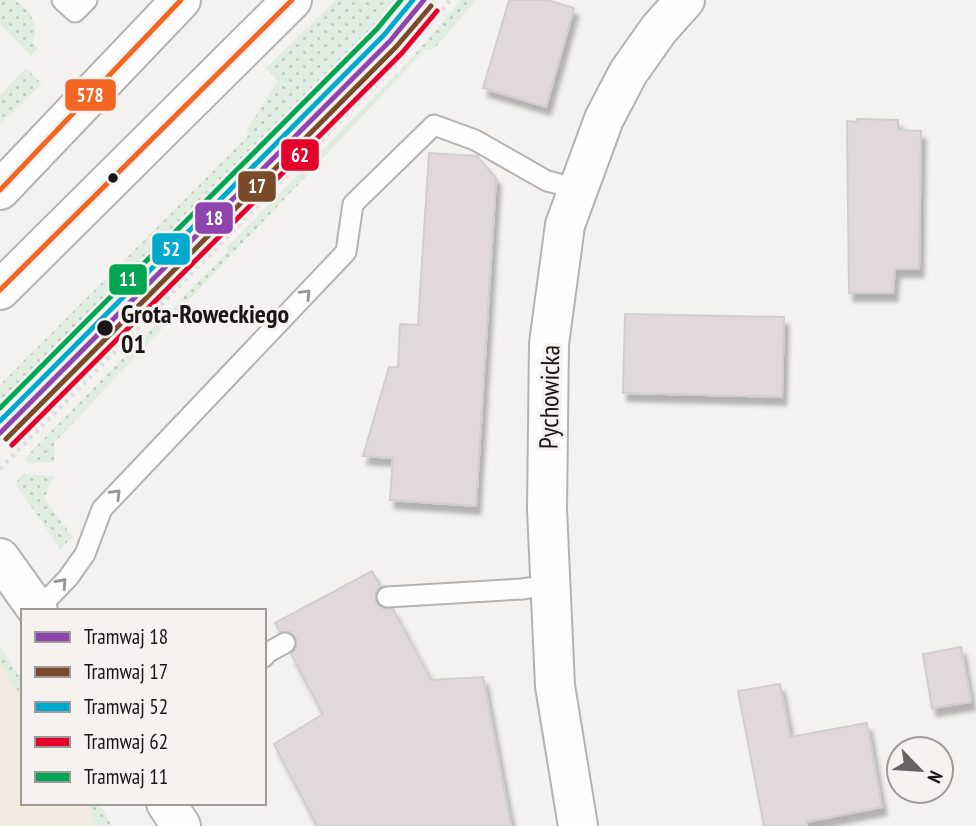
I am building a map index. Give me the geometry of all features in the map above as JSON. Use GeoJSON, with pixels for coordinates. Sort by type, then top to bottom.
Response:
{"type":"FeatureCollection","features":[{"type":"Feature","properties":{"kind":"street"},"geometry":{"type":"LineString","coordinates":[[0,190],[181,0]]}},
{"type":"Feature","properties":{"kind":"street"},"geometry":{"type":"LineString","coordinates":[[0,290],[292,0]]}},
{"type":"Feature","properties":{"kind":"street","name":"Pychowicka"},"geometry":{"type":"LineString","coordinates":[[578,826],[555,686],[547,509],[549,344],[565,225],[604,119],[628,73],[659,29],[685,0]]}},
{"type":"Feature","properties":{"kind":"street"},"geometry":{"type":"LineString","coordinates":[[0,558],[36,609]]}},
{"type":"Feature","properties":{"kind":"lane"},"geometry":{"type":"LineString","coordinates":[[62,0],[75,12],[87,0]]}},
{"type":"Feature","properties":{"kind":"lane"},"geometry":{"type":"LineString","coordinates":[[38,609],[68,578],[85,554],[102,509],[346,252],[354,204],[434,125],[475,140],[547,181],[579,189]]}},
{"type":"Feature","properties":{"kind":"lane"},"geometry":{"type":"LineString","coordinates":[[387,597],[550,585]]}},
{"type":"Feature","properties":{"kind":"lane"},"geometry":{"type":"LineString","coordinates":[[266,654],[285,643]]}},
{"type":"Feature","properties":{"kind":"path"},"geometry":{"type":"LineString","coordinates":[[0,469],[405,55],[450,0]]}},
{"type":"Feature","properties":{"kind":"shaded area"},"geometry":{"type":"Polygon","coordinates":[[[0,664],[21,696],[21,805],[87,805],[98,826],[0,826],[0,664]]]}},
{"type":"Feature","properties":{"kind":"green space"},"geometry":{"type":"Polygon","coordinates":[[[0,0],[14,0],[25,8],[32,18],[35,30],[33,43],[38,48],[31,56],[0,24],[0,0]]]}},
{"type":"Feature","properties":{"kind":"green space"},"geometry":{"type":"Polygon","coordinates":[[[336,0],[438,0],[398,49],[215,233],[202,218],[0,420],[0,385],[249,135],[246,131],[278,81],[266,68],[336,0]]]}},
{"type":"Feature","properties":{"kind":"green space"},"geometry":{"type":"Polygon","coordinates":[[[461,0],[476,0],[434,49],[425,50],[54,443],[54,462],[28,463],[26,457],[410,60],[461,0]]]}},
{"type":"Feature","properties":{"kind":"green space"},"geometry":{"type":"Polygon","coordinates":[[[26,68],[42,84],[0,124],[0,95],[26,68]]]}},
{"type":"Feature","properties":{"kind":"green space"},"geometry":{"type":"Polygon","coordinates":[[[23,474],[54,476],[44,499],[73,537],[60,549],[15,483],[23,474]]]}},
{"type":"Feature","properties":{"kind":"green space"},"geometry":{"type":"Polygon","coordinates":[[[0,647],[21,679],[21,696],[0,664],[0,647]]]}},
{"type":"Feature","properties":{"kind":"green space"},"geometry":{"type":"Polygon","coordinates":[[[87,805],[100,805],[112,826],[98,826],[87,805]]]}},
{"type":"Feature","properties":{"kind":"building"},"geometry":{"type":"Polygon","coordinates":[[[509,0],[547,0],[574,8],[546,107],[483,88],[509,0]]]}},
{"type":"Feature","properties":{"kind":"building"},"geometry":{"type":"Polygon","coordinates":[[[857,119],[898,120],[898,130],[921,131],[919,269],[895,269],[893,293],[849,293],[847,121],[856,122],[857,119]]]}},
{"type":"Feature","properties":{"kind":"building"},"geometry":{"type":"Polygon","coordinates":[[[429,153],[477,156],[496,178],[476,506],[390,500],[393,458],[363,456],[389,367],[398,367],[400,324],[418,325],[429,153]]]}},
{"type":"Feature","properties":{"kind":"building"},"geometry":{"type":"Polygon","coordinates":[[[625,314],[784,317],[782,397],[623,393],[625,314]]]}},
{"type":"Feature","properties":{"kind":"building"},"geometry":{"type":"Polygon","coordinates":[[[372,571],[381,587],[376,592],[376,603],[382,608],[393,609],[431,680],[483,677],[511,826],[317,826],[274,744],[323,714],[291,654],[296,649],[296,638],[291,632],[280,632],[275,623],[372,571]]]}},
{"type":"Feature","properties":{"kind":"building"},"geometry":{"type":"Polygon","coordinates":[[[961,647],[971,702],[932,708],[923,654],[961,647]]]}},
{"type":"Feature","properties":{"kind":"building"},"geometry":{"type":"Polygon","coordinates":[[[780,684],[790,737],[867,723],[882,807],[806,822],[807,826],[764,826],[738,691],[780,684]]]}},
{"type":"Feature","properties":{"kind":"tram line","name":"11"},"geometry":{"type":"LineString","coordinates":[[0,408],[377,29],[401,0]]}},
{"type":"Feature","properties":{"kind":"tram line","name":"52"},"geometry":{"type":"LineString","coordinates":[[0,421],[384,35],[413,0]]}},
{"type":"Feature","properties":{"kind":"tram line","name":"18"},"geometry":{"type":"LineString","coordinates":[[0,433],[390,41],[424,0]]}},
{"type":"Feature","properties":{"kind":"tram line","name":"17"},"geometry":{"type":"LineString","coordinates":[[6,439],[396,47],[431,6]]}},
{"type":"Feature","properties":{"kind":"tram line","name":"62"},"geometry":{"type":"LineString","coordinates":[[12,445],[402,53],[437,11]]}},
{"type":"Feature","properties":{"kind":"transit line","name":"578"},"geometry":{"type":"LineString","coordinates":[[0,190],[181,0]]}},
{"type":"Feature","properties":{"kind":"transit line","name":"578"},"geometry":{"type":"LineString","coordinates":[[0,290],[292,0]]}},
{"type":"Feature","properties":{"kind":"place","name":"Grota-Roweckiego 01"},"geometry":{"type":"Point","coordinates":[105,328]}}]}
